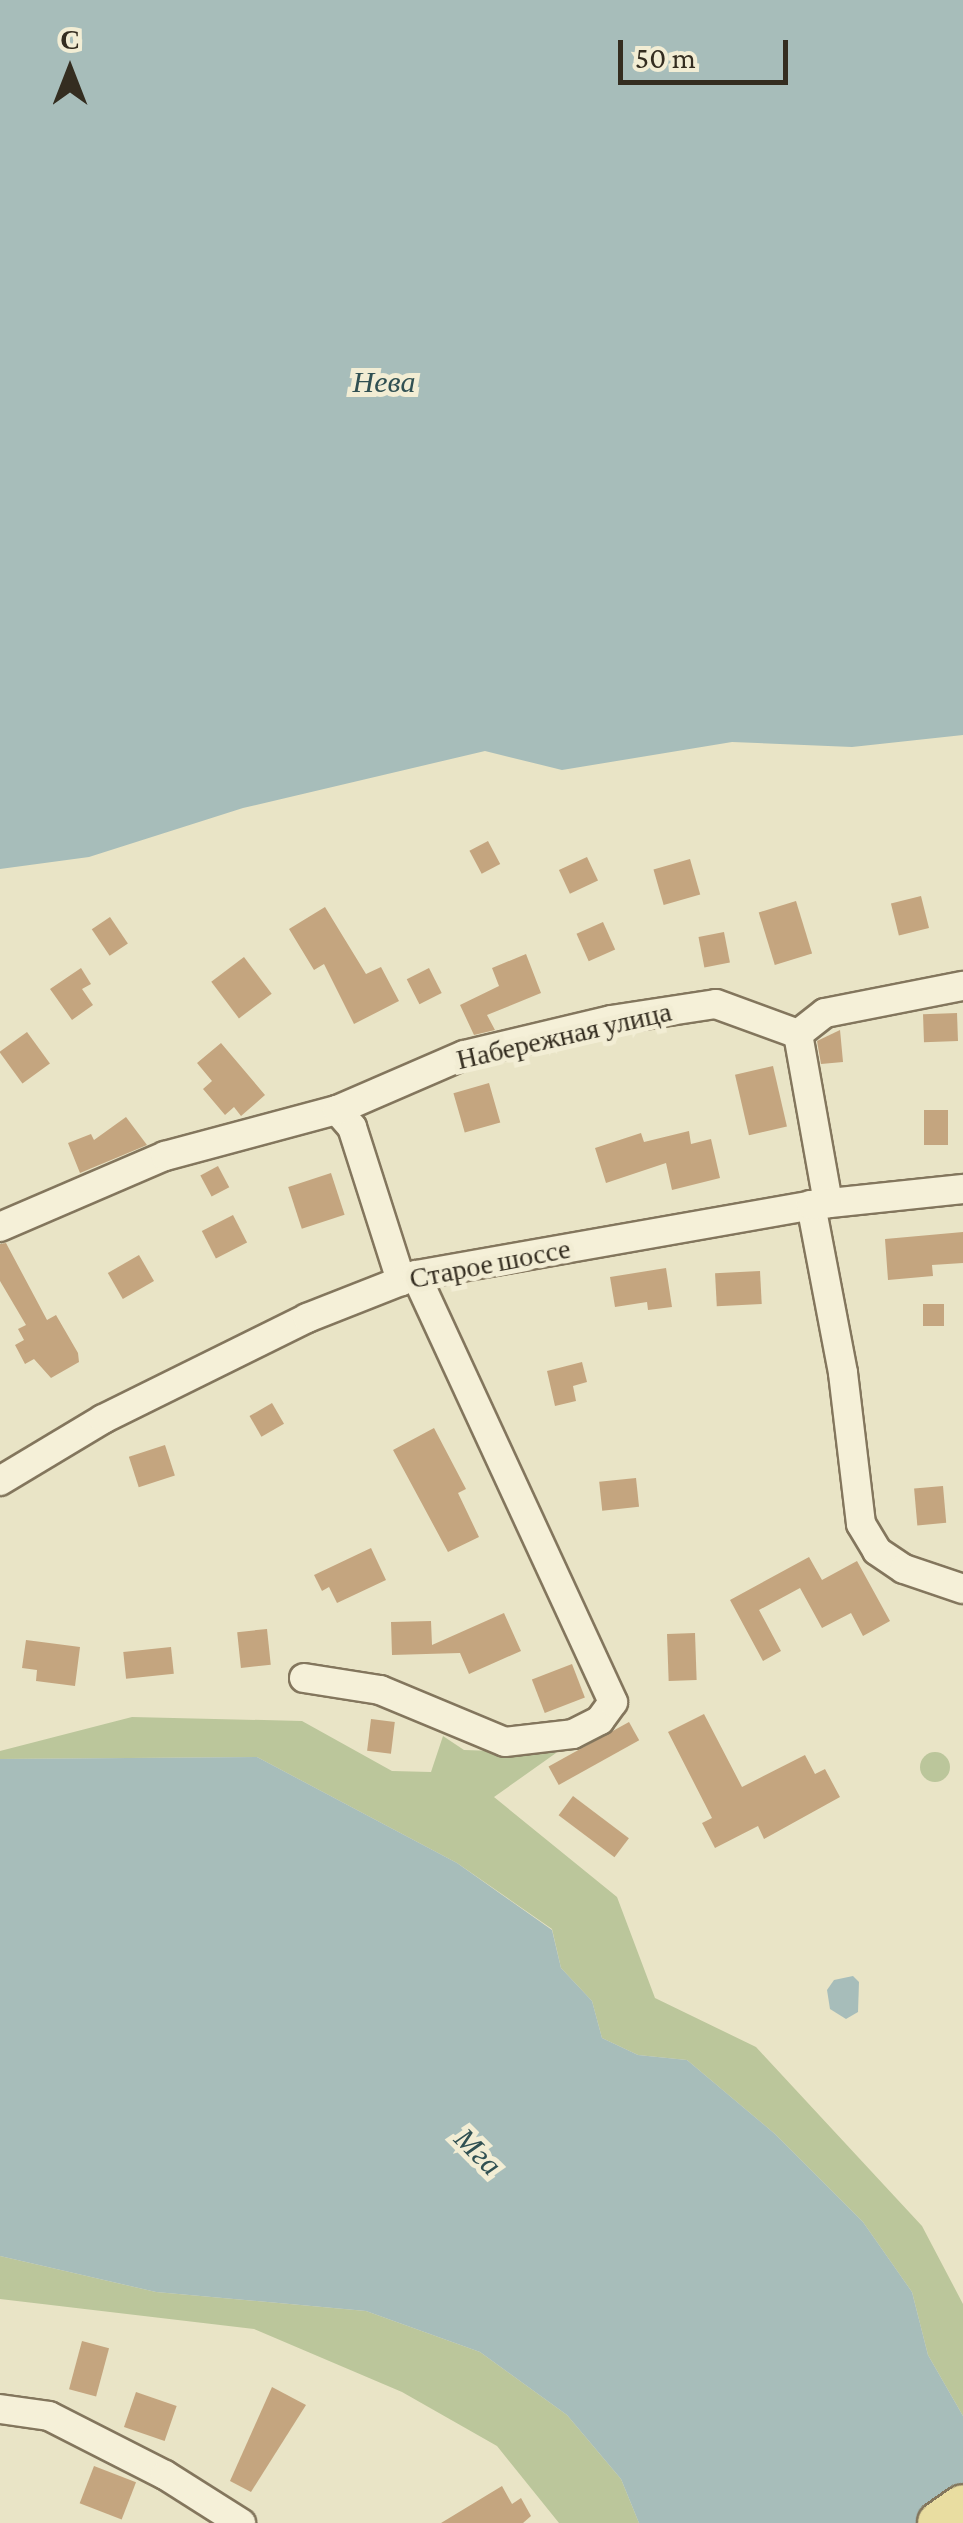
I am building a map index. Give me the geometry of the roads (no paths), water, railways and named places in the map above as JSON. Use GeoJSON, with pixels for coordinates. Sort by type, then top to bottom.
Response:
{"type":"FeatureCollection","features":[{"type":"Feature","properties":{"kind":"main road"},"geometry":{"type":"LineString","coordinates":[[939,2523],[963,2506]]}},
{"type":"Feature","properties":{"kind":"street"},"geometry":{"type":"LineString","coordinates":[[963,986],[825,1012],[798,1034],[861,1524],[877,1551],[904,1569],[963,1589]]}},
{"type":"Feature","properties":{"kind":"street","name":"Набережная улица"},"geometry":{"type":"LineString","coordinates":[[0,1227],[165,1156],[337,1110],[464,1055],[610,1020],[716,1004],[798,1034]]}},
{"type":"Feature","properties":{"kind":"street"},"geometry":{"type":"LineString","coordinates":[[304,1678],[380,1690],[505,1742],[573,1734],[600,1720],[613,1702],[408,1278],[352,1127],[337,1110]]}},
{"type":"Feature","properties":{"kind":"street","name":"Старое шоссе"},"geometry":{"type":"LineString","coordinates":[[0,1481],[120,1411],[307,1318],[408,1278],[820,1204],[963,1189]]}},
{"type":"Feature","properties":{"kind":"street"},"geometry":{"type":"LineString","coordinates":[[0,2408],[50,2416],[165,2474],[241,2523]]}},
{"type":"Feature","properties":{"kind":"water","name":"Нева"},"geometry":{"type":"Polygon","coordinates":[[[0,0],[963,0],[963,735],[852,747],[732,742],[562,770],[485,751],[243,808],[89,857],[0,869],[0,0]]]}},
{"type":"Feature","properties":{"kind":"water","name":"Мга"},"geometry":{"type":"Polygon","coordinates":[[[257,1757],[457,1863],[552,1930],[561,1968],[592,2001],[602,2038],[638,2055],[687,2060],[775,2134],[863,2222],[912,2292],[928,2355],[963,2416],[963,2523],[639,2523],[621,2479],[567,2415],[480,2352],[366,2311],[156,2292],[0,2256],[0,1759],[257,1757]]]}},
{"type":"Feature","properties":{"kind":"water"},"geometry":{"type":"Polygon","coordinates":[[[853,1976],[859,1982],[858,2012],[846,2019],[830,2009],[827,1990],[834,1980],[853,1976]]]}}]}
